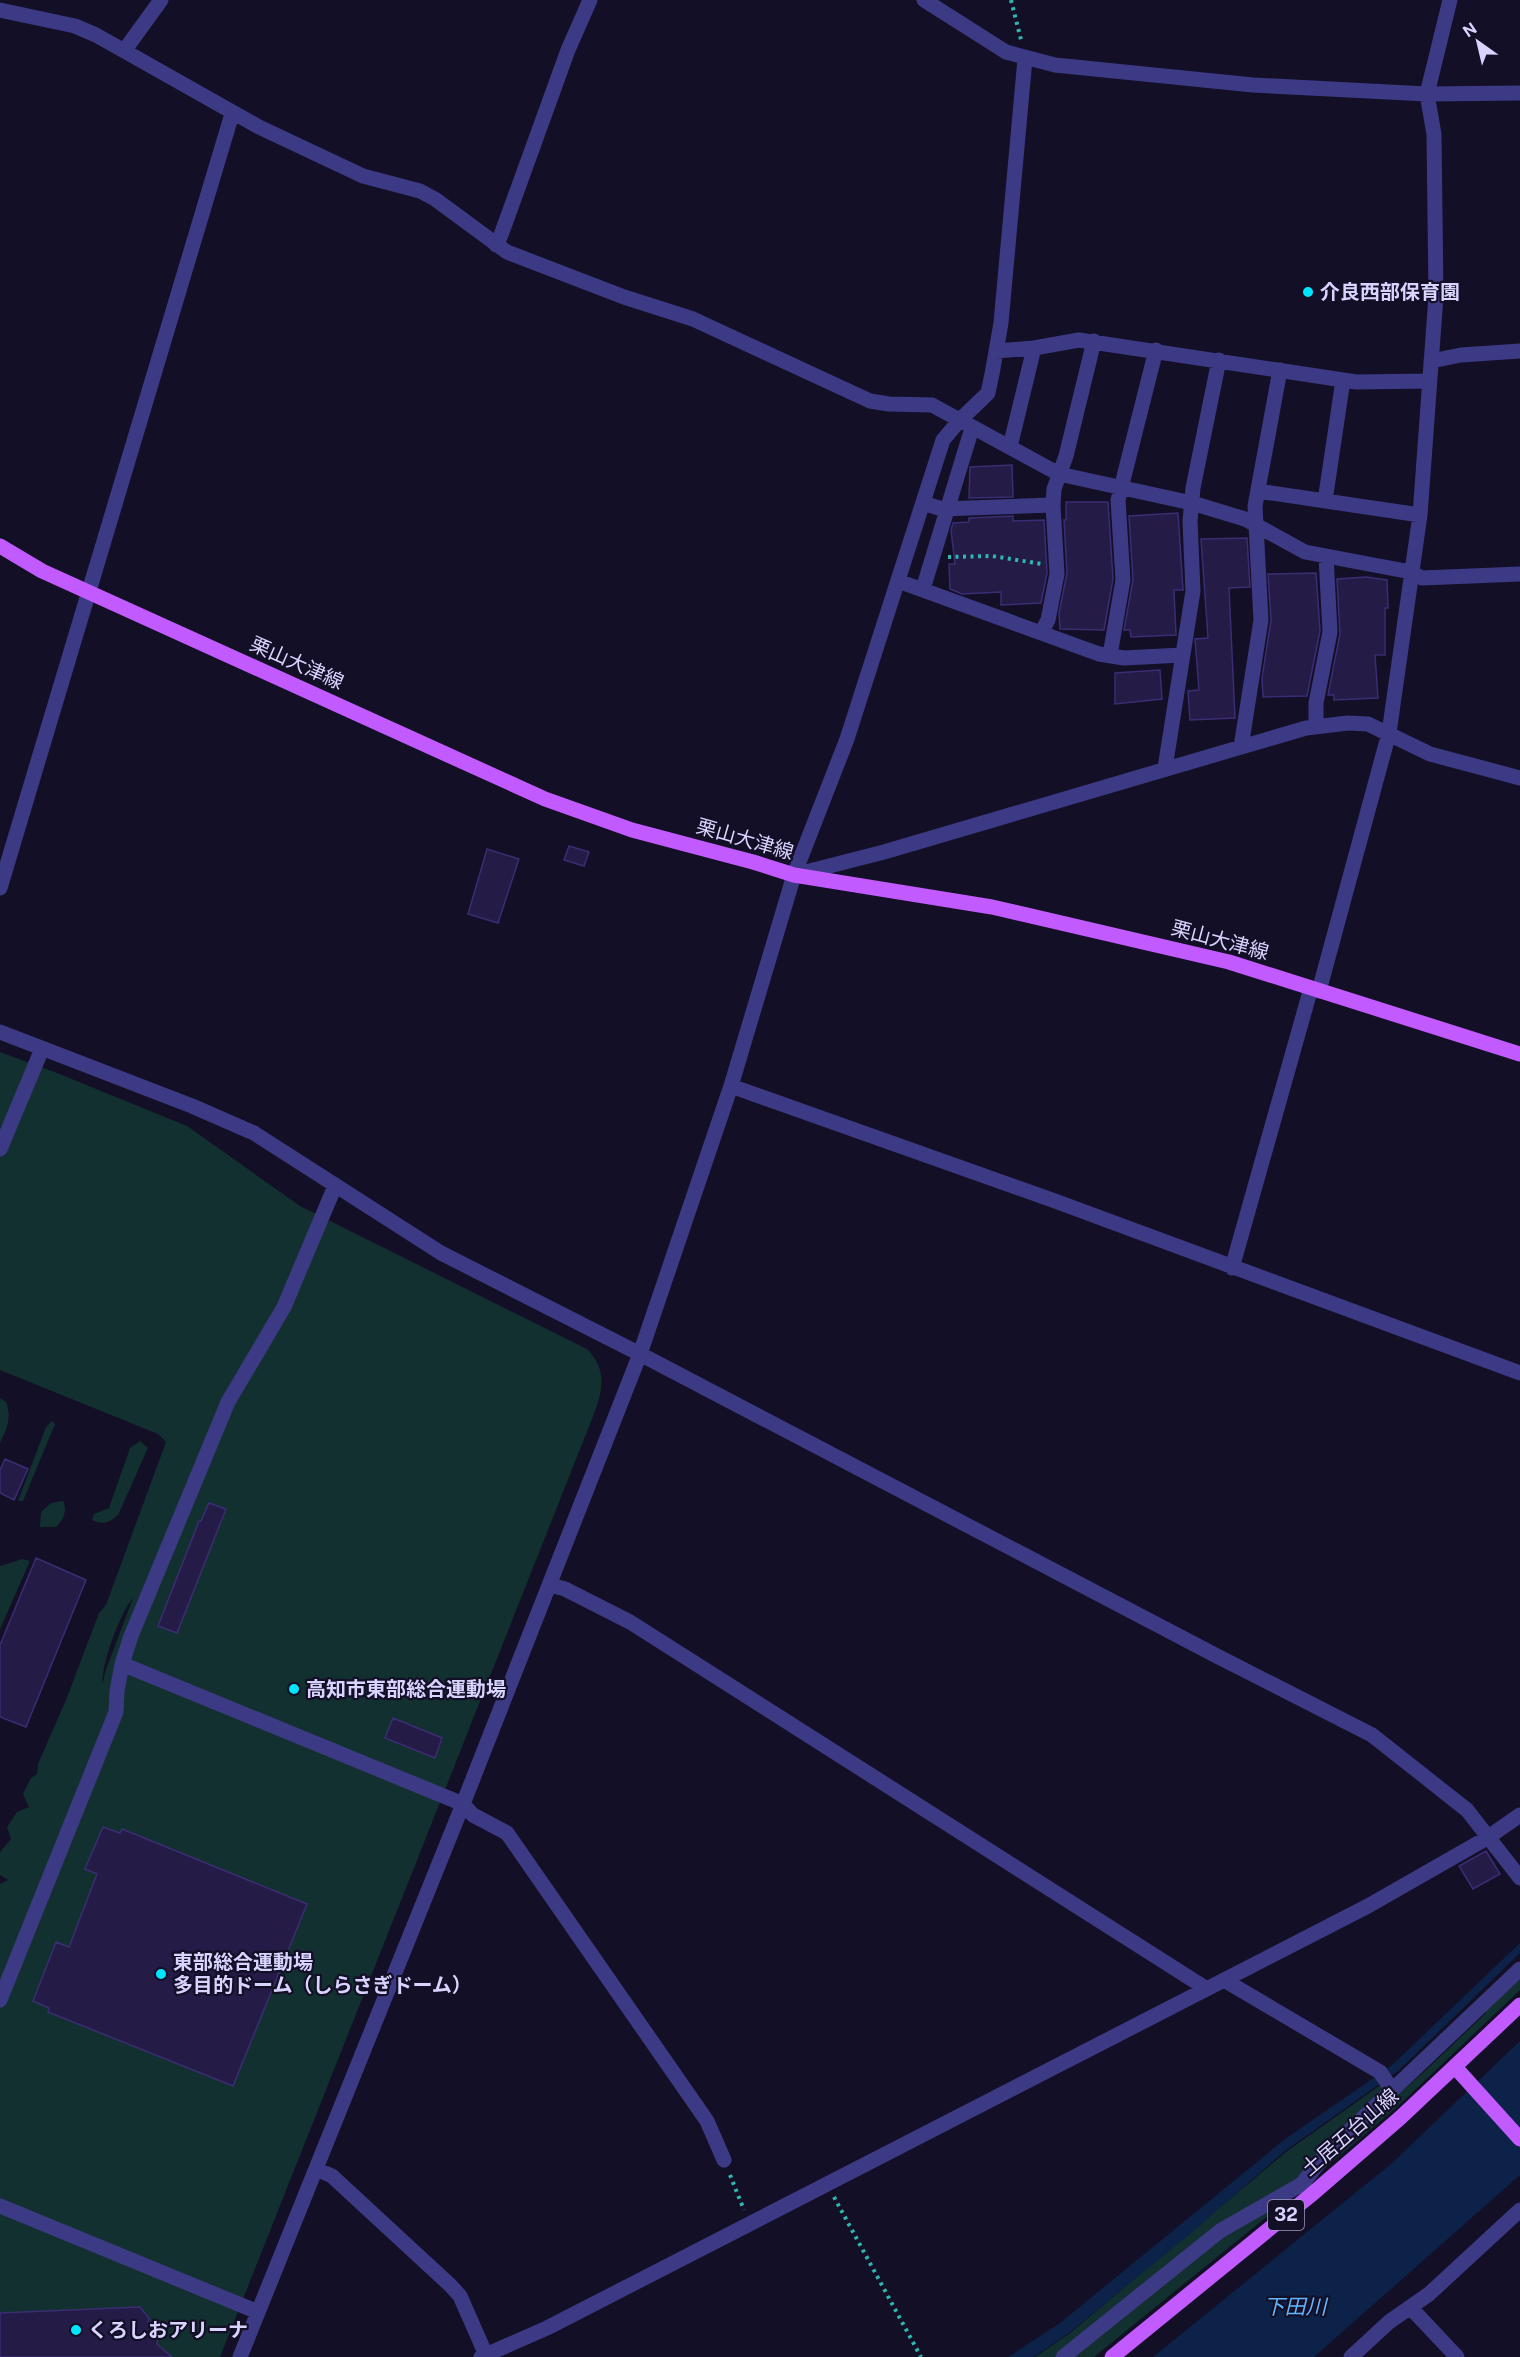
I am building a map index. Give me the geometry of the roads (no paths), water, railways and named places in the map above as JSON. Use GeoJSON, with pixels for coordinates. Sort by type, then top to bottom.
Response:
{"type":"FeatureCollection","features":[{"type":"Feature","properties":{"kind":"main road","name":"栗山大津線"},"geometry":{"type":"LineString","coordinates":[[0,546],[42,571],[545,800],[632,830],[794,875],[992,907],[1229,962],[1520,1054]]}},
{"type":"Feature","properties":{"kind":"main road","name":"土居五台山線"},"geometry":{"type":"LineString","coordinates":[[1112,2357],[1306,2189],[1459,2071],[1520,2005]]}},
{"type":"Feature","properties":{"kind":"main road"},"geometry":{"type":"LineString","coordinates":[[1459,2071],[1520,2139]]}},
{"type":"Feature","properties":{"kind":"street"},"geometry":{"type":"LineString","coordinates":[[123,51],[160,0]]}},
{"type":"Feature","properties":{"kind":"street"},"geometry":{"type":"LineString","coordinates":[[496,245],[568,50],[590,0]]}},
{"type":"Feature","properties":{"kind":"street"},"geometry":{"type":"LineString","coordinates":[[924,0],[1006,52],[1055,65],[1253,85],[1426,94],[1520,93]]}},
{"type":"Feature","properties":{"kind":"street"},"geometry":{"type":"LineString","coordinates":[[1232,1268],[1389,733],[1420,515],[1436,296],[1434,134],[1426,94],[1450,0]]}},
{"type":"Feature","properties":{"kind":"street"},"geometry":{"type":"LineString","coordinates":[[0,10],[75,26],[96,35],[232,114],[247,119],[259,127],[363,176],[420,191],[435,199],[507,252],[624,297],[693,319],[870,401],[932,405],[1059,474],[1191,503],[1245,519],[1305,552],[1411,572],[1422,578],[1520,574]]}},
{"type":"Feature","properties":{"kind":"street"},"geometry":{"type":"LineString","coordinates":[[240,2357],[316,2169],[472,1812],[549,1585],[640,1354],[731,1086],[794,875],[847,739],[943,440],[965,424],[988,393],[996,351],[1025,58]]}},
{"type":"Feature","properties":{"kind":"street"},"geometry":{"type":"LineString","coordinates":[[0,888],[232,114]]}},
{"type":"Feature","properties":{"kind":"street"},"geometry":{"type":"LineString","coordinates":[[996,351],[1034,348],[1080,340],[1356,382],[1428,381]]}},
{"type":"Feature","properties":{"kind":"street"},"geometry":{"type":"LineString","coordinates":[[1041,633],[1048,620],[1057,574],[1054,489],[1066,456],[1094,341]]}},
{"type":"Feature","properties":{"kind":"street"},"geometry":{"type":"LineString","coordinates":[[1010,447],[1034,348]]}},
{"type":"Feature","properties":{"kind":"street"},"geometry":{"type":"LineString","coordinates":[[1110,656],[1123,580],[1118,500],[1156,350]]}},
{"type":"Feature","properties":{"kind":"street"},"geometry":{"type":"LineString","coordinates":[[1431,361],[1461,355],[1520,351]]}},
{"type":"Feature","properties":{"kind":"street"},"geometry":{"type":"LineString","coordinates":[[1165,768],[1193,591],[1191,503],[1219,360]]}},
{"type":"Feature","properties":{"kind":"street"},"geometry":{"type":"LineString","coordinates":[[1240,747],[1261,620],[1255,506],[1280,370]]}},
{"type":"Feature","properties":{"kind":"street"},"geometry":{"type":"LineString","coordinates":[[1325,501],[1343,380]]}},
{"type":"Feature","properties":{"kind":"street"},"geometry":{"type":"LineString","coordinates":[[923,589],[946,509],[965,424]]}},
{"type":"Feature","properties":{"kind":"street"},"geometry":{"type":"LineString","coordinates":[[1258,491],[1420,515]]}},
{"type":"Feature","properties":{"kind":"street"},"geometry":{"type":"LineString","coordinates":[[923,503],[946,509],[1053,505]]}},
{"type":"Feature","properties":{"kind":"street"},"geometry":{"type":"LineString","coordinates":[[1316,726],[1316,703],[1330,632],[1326,556]]}},
{"type":"Feature","properties":{"kind":"street"},"geometry":{"type":"LineString","coordinates":[[898,581],[1099,654],[1124,658],[1182,655]]}},
{"type":"Feature","properties":{"kind":"street"},"geometry":{"type":"LineString","coordinates":[[794,875],[884,852],[1165,768],[1316,726],[1347,723],[1368,724],[1430,754],[1520,778]]}},
{"type":"Feature","properties":{"kind":"street"},"geometry":{"type":"LineString","coordinates":[[0,1032],[192,1106],[254,1133],[441,1253],[1372,1735],[1467,1810],[1520,1878]]}},
{"type":"Feature","properties":{"kind":"street"},"geometry":{"type":"LineString","coordinates":[[0,1149],[42,1048]]}},
{"type":"Feature","properties":{"kind":"street"},"geometry":{"type":"LineString","coordinates":[[731,1086],[1054,1201],[1520,1373]]}},
{"type":"Feature","properties":{"kind":"street"},"geometry":{"type":"LineString","coordinates":[[0,2000],[116,1712],[122,1664],[131,1636],[228,1402],[284,1306],[335,1186]]}},
{"type":"Feature","properties":{"kind":"street"},"geometry":{"type":"LineString","coordinates":[[549,1585],[565,1589],[630,1622],[1207,1989]]}},
{"type":"Feature","properties":{"kind":"street"},"geometry":{"type":"LineString","coordinates":[[122,1664],[472,1812],[507,1833],[707,2121],[724,2160]]}},
{"type":"Feature","properties":{"kind":"street"},"geometry":{"type":"LineString","coordinates":[[316,2169],[333,2176],[460,2296],[484,2356],[547,2328],[750,2225],[825,2184],[1368,1906],[1487,1838],[1520,1815]]}},
{"type":"Feature","properties":{"kind":"street"},"geometry":{"type":"LineString","coordinates":[[1063,2357],[1220,2231],[1306,2189],[1328,2151],[1520,1969]]}},
{"type":"Feature","properties":{"kind":"street"},"geometry":{"type":"LineString","coordinates":[[1224,1980],[1380,2072],[1392,2091]]}},
{"type":"Feature","properties":{"kind":"street"},"geometry":{"type":"LineString","coordinates":[[0,2206],[258,2312]]}},
{"type":"Feature","properties":{"kind":"street"},"geometry":{"type":"LineString","coordinates":[[1351,2357],[1389,2322],[1429,2294],[1520,2210]]}},
{"type":"Feature","properties":{"kind":"street"},"geometry":{"type":"LineString","coordinates":[[1410,2307],[1457,2357]]}},
{"type":"Feature","properties":{"kind":"water"},"geometry":{"type":"Polygon","coordinates":[[[1520,1943],[1520,1953],[1398,2071],[1285,2151],[1190,2234],[1069,2333],[1034,2357],[1008,2357],[1060,2323],[1285,2139],[1391,2066],[1520,1943]]]}},
{"type":"Feature","properties":{"kind":"water","name":"下田川"},"geometry":{"type":"Polygon","coordinates":[[[1520,2041],[1520,2175],[1314,2357],[1153,2357],[1391,2164],[1520,2041]]]}},
{"type":"Feature","properties":{"kind":"place","name":"介良西部保育園"},"geometry":{"type":"Point","coordinates":[1308,292]}},
{"type":"Feature","properties":{"kind":"place","name":"高知市東部総合運動場"},"geometry":{"type":"Point","coordinates":[294,1689]}},
{"type":"Feature","properties":{"kind":"place","name":"東部総合運動場 多目的ドーム（しらさぎドーム）"},"geometry":{"type":"Point","coordinates":[161,1974]}},
{"type":"Feature","properties":{"kind":"place","name":"くろしおアリーナ"},"geometry":{"type":"Point","coordinates":[76,2330]}}]}
